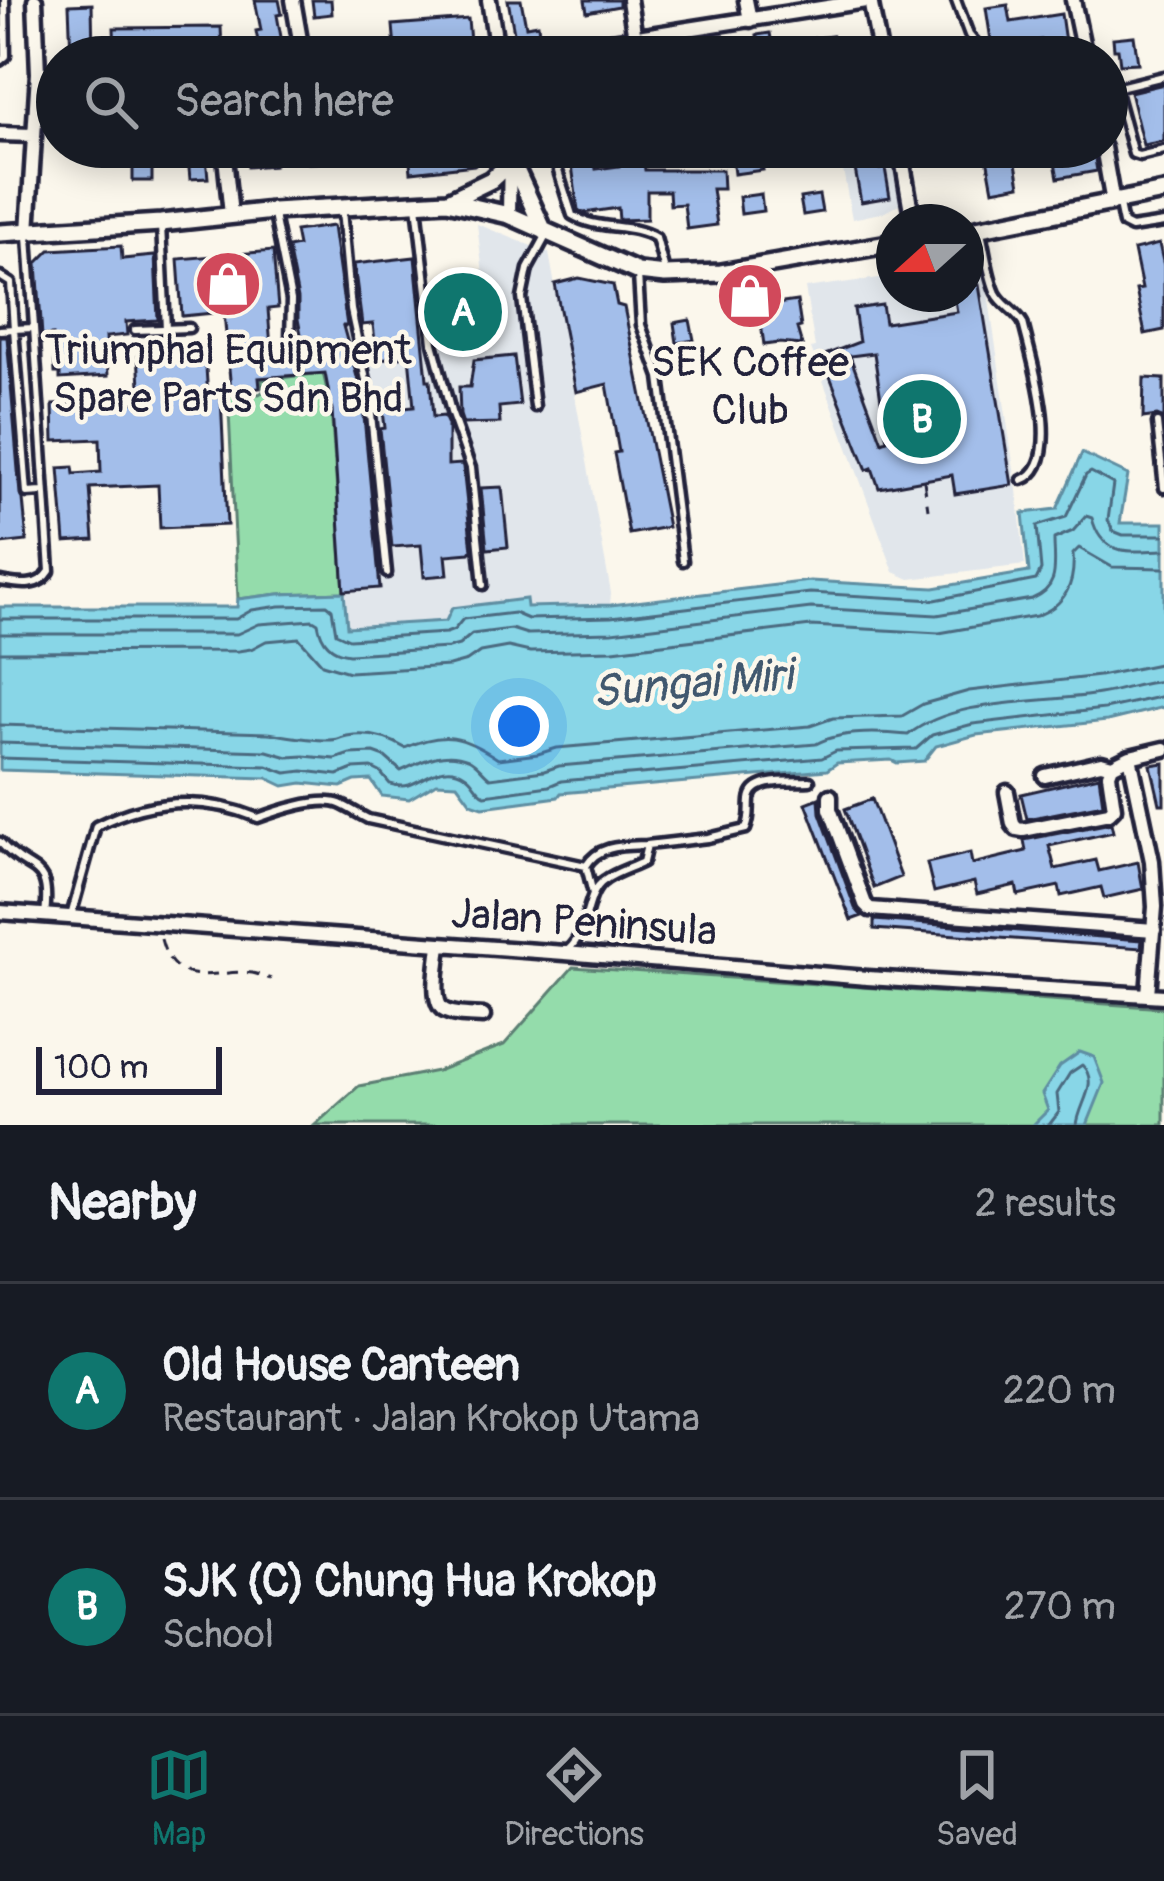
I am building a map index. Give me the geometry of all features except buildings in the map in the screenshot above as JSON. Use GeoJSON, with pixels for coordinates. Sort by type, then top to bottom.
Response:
{"type":"FeatureCollection","features":[{"type":"Feature","properties":{"kind":"street"},"geometry":{"type":"LineString","coordinates":[[34,0],[36,36]]}},
{"type":"Feature","properties":{"kind":"street"},"geometry":{"type":"LineString","coordinates":[[293,0],[299,36]]}},
{"type":"Feature","properties":{"kind":"street"},"geometry":{"type":"LineString","coordinates":[[489,0],[495,36]]}},
{"type":"Feature","properties":{"kind":"street"},"geometry":{"type":"LineString","coordinates":[[629,0],[634,36]]}},
{"type":"Feature","properties":{"kind":"street"},"geometry":{"type":"LineString","coordinates":[[746,0],[750,20]]}},
{"type":"Feature","properties":{"kind":"street"},"geometry":{"type":"LineString","coordinates":[[652,36],[871,0],[877,36]]}},
{"type":"Feature","properties":{"kind":"street"},"geometry":{"type":"LineString","coordinates":[[1072,0],[1080,36]]}},
{"type":"Feature","properties":{"kind":"street"},"geometry":{"type":"LineString","coordinates":[[28,232],[36,98]]}},
{"type":"Feature","properties":{"kind":"street"},"geometry":{"type":"LineString","coordinates":[[0,135],[33,135]]}},
{"type":"Feature","properties":{"kind":"street"},"geometry":{"type":"LineString","coordinates":[[226,168],[231,214]]}},
{"type":"Feature","properties":{"kind":"street"},"geometry":{"type":"LineString","coordinates":[[447,201],[490,180],[500,168]]}},
{"type":"Feature","properties":{"kind":"street"},"geometry":{"type":"LineString","coordinates":[[509,214],[511,168]]}},
{"type":"Feature","properties":{"kind":"street"},"geometry":{"type":"LineString","coordinates":[[517,168],[546,232]]}},
{"type":"Feature","properties":{"kind":"street"},"geometry":{"type":"LineString","coordinates":[[904,168],[910,204]]}},
{"type":"Feature","properties":{"kind":"street"},"geometry":{"type":"LineString","coordinates":[[1107,168],[1116,202]]}},
{"type":"Feature","properties":{"kind":"street"},"geometry":{"type":"LineString","coordinates":[[984,228],[1164,192]]}},
{"type":"Feature","properties":{"kind":"street"},"geometry":{"type":"LineString","coordinates":[[0,233],[447,201],[509,214],[638,272],[665,275],[721,272],[876,246]]}},
{"type":"Feature","properties":{"kind":"street"},"geometry":{"type":"LineString","coordinates":[[1045,776],[1101,764],[1112,766],[1164,749]]}},
{"type":"Feature","properties":{"kind":"street"},"geometry":{"type":"LineString","coordinates":[[1130,757],[1160,906],[1148,994]]}},
{"type":"Feature","properties":{"kind":"street"},"geometry":{"type":"LineString","coordinates":[[1007,792],[1017,829],[1109,813],[1114,808],[1108,774],[1112,766]]}},
{"type":"Feature","properties":{"kind":"street"},"geometry":{"type":"LineString","coordinates":[[830,796],[830,809],[870,909],[1154,930]]}},
{"type":"Feature","properties":{"kind":"street","name":"Jalan Peninsula"},"geometry":{"type":"LineString","coordinates":[[0,912],[1164,996]]}},
{"type":"Feature","properties":{"kind":"street"},"geometry":{"type":"LineString","coordinates":[[440,944],[436,989],[440,1008],[483,1016]]}},
{"type":"Feature","properties":{"kind":"lane"},"geometry":{"type":"LineString","coordinates":[[0,62],[6,56],[5,0]]}},
{"type":"Feature","properties":{"kind":"lane"},"geometry":{"type":"LineString","coordinates":[[956,0],[970,36]]}},
{"type":"Feature","properties":{"kind":"lane"},"geometry":{"type":"LineString","coordinates":[[1128,85],[1164,76]]}},
{"type":"Feature","properties":{"kind":"lane"},"geometry":{"type":"LineString","coordinates":[[1128,139],[1138,156],[1164,150]]}},
{"type":"Feature","properties":{"kind":"lane"},"geometry":{"type":"LineString","coordinates":[[558,171],[572,215],[587,224],[644,231],[656,238],[665,275]]}},
{"type":"Feature","properties":{"kind":"lane"},"geometry":{"type":"LineString","coordinates":[[417,201],[433,343],[471,468],[484,584]]}},
{"type":"Feature","properties":{"kind":"lane"},"geometry":{"type":"LineString","coordinates":[[1116,202],[1123,224],[1131,228],[1164,223]]}},
{"type":"Feature","properties":{"kind":"lane"},"geometry":{"type":"LineString","coordinates":[[341,207],[351,310],[369,394],[387,573]]}},
{"type":"Feature","properties":{"kind":"lane"},"geometry":{"type":"LineString","coordinates":[[273,211],[291,300],[290,341]]}},
{"type":"Feature","properties":{"kind":"lane"},"geometry":{"type":"LineString","coordinates":[[161,223],[166,329]]}},
{"type":"Feature","properties":{"kind":"lane"},"geometry":{"type":"LineString","coordinates":[[0,581],[38,583],[50,572],[28,232]]}},
{"type":"Feature","properties":{"kind":"lane"},"geometry":{"type":"LineString","coordinates":[[535,407],[522,298],[528,269],[546,232]]}},
{"type":"Feature","properties":{"kind":"lane"},"geometry":{"type":"LineString","coordinates":[[984,261],[999,298],[1023,323],[1045,427],[1039,467],[1022,480]]}},
{"type":"Feature","properties":{"kind":"lane"},"geometry":{"type":"LineString","coordinates":[[638,272],[641,325],[660,377],[683,561]]}},
{"type":"Feature","properties":{"kind":"lane"},"geometry":{"type":"LineString","coordinates":[[0,276],[11,283],[27,493],[44,492]]}},
{"type":"Feature","properties":{"kind":"lane"},"geometry":{"type":"LineString","coordinates":[[0,330],[33,328]]}},
{"type":"Feature","properties":{"kind":"lane"},"geometry":{"type":"LineString","coordinates":[[135,330],[189,328]]}},
{"type":"Feature","properties":{"kind":"lane"},"geometry":{"type":"LineString","coordinates":[[16,354],[34,353]]}},
{"type":"Feature","properties":{"kind":"lane"},"geometry":{"type":"LineString","coordinates":[[1156,423],[1164,488]]}},
{"type":"Feature","properties":{"kind":"lane"},"geometry":{"type":"LineString","coordinates":[[565,952],[586,923],[592,894],[586,866],[592,856],[605,849],[746,829],[754,788],[810,781]]}},
{"type":"Feature","properties":{"kind":"lane"},"geometry":{"type":"LineString","coordinates":[[70,917],[96,826],[125,811],[174,801],[212,803],[258,818],[328,801],[368,819],[586,866]]}},
{"type":"Feature","properties":{"kind":"lane"},"geometry":{"type":"LineString","coordinates":[[0,842],[12,856],[38,869],[46,881],[45,915]]}},
{"type":"Feature","properties":{"kind":"lane"},"geometry":{"type":"LineString","coordinates":[[592,894],[602,881],[643,862],[647,845]]}},
{"type":"Feature","properties":{"kind":"path"},"geometry":{"type":"LineString","coordinates":[[924,481],[928,509]]}},
{"type":"Feature","properties":{"kind":"path"},"geometry":{"type":"LineString","coordinates":[[161,925],[163,948],[184,971],[201,977],[253,972],[271,979]]}},
{"type":"Feature","properties":{"kind":"shaded area"},"geometry":{"type":"Polygon","coordinates":[[[893,168],[901,203],[876,204],[876,214],[852,219],[843,170],[893,168]]]}},
{"type":"Feature","properties":{"kind":"shaded area"},"geometry":{"type":"Polygon","coordinates":[[[477,224],[549,253],[610,605],[526,607],[526,600],[452,608],[447,621],[346,627],[331,407],[294,230],[347,227],[358,340],[426,335],[428,343],[491,342],[477,224]]]}},
{"type":"Feature","properties":{"kind":"shaded area"},"geometry":{"type":"Polygon","coordinates":[[[984,266],[1025,565],[910,579],[894,572],[811,348],[815,347],[805,288],[876,278],[876,312],[984,312],[984,266]]]}},
{"type":"Feature","properties":{"kind":"green space"},"geometry":{"type":"Polygon","coordinates":[[[323,373],[331,407],[344,592],[238,599],[228,391],[259,394],[264,391],[261,380],[323,373]]]}},
{"type":"Feature","properties":{"kind":"green space"},"geometry":{"type":"Polygon","coordinates":[[[573,967],[1164,1008],[1164,1125],[315,1125],[359,1086],[437,1071],[504,1045],[573,967]]]}},
{"type":"Feature","properties":{"kind":"water","name":"Sungai Miri"},"geometry":{"type":"Polygon","coordinates":[[[1082,453],[1128,475],[1120,523],[1164,523],[1164,707],[1107,721],[976,735],[936,746],[924,761],[837,763],[827,770],[561,793],[483,807],[471,803],[457,784],[436,783],[409,799],[382,796],[371,780],[341,787],[284,786],[267,778],[0,770],[0,607],[237,607],[238,599],[344,592],[347,627],[446,621],[452,608],[526,599],[527,607],[611,605],[810,581],[934,588],[1029,572],[1023,513],[1057,509],[1082,453]]]}},
{"type":"Feature","properties":{"kind":"water"},"geometry":{"type":"Polygon","coordinates":[[[1080,1052],[1094,1057],[1104,1083],[1087,1125],[1033,1125],[1048,1110],[1042,1094],[1060,1066],[1080,1052]]]}},
{"type":"Feature","properties":{"kind":"place","name":"Triumphal Equipment Spare Parts Sdn Bhd"},"geometry":{"type":"Point","coordinates":[228,284]}},
{"type":"Feature","properties":{"kind":"place","name":"SEK Coffee Club"},"geometry":{"type":"Point","coordinates":[750,296]}},
{"type":"Feature","properties":{"kind":"place","name":"Old House Canteen"},"geometry":{"type":"Point","coordinates":[463,312]}},
{"type":"Feature","properties":{"kind":"place","name":"SJK (C) Chung Hua Krokop"},"geometry":{"type":"Point","coordinates":[922,419]}}]}
